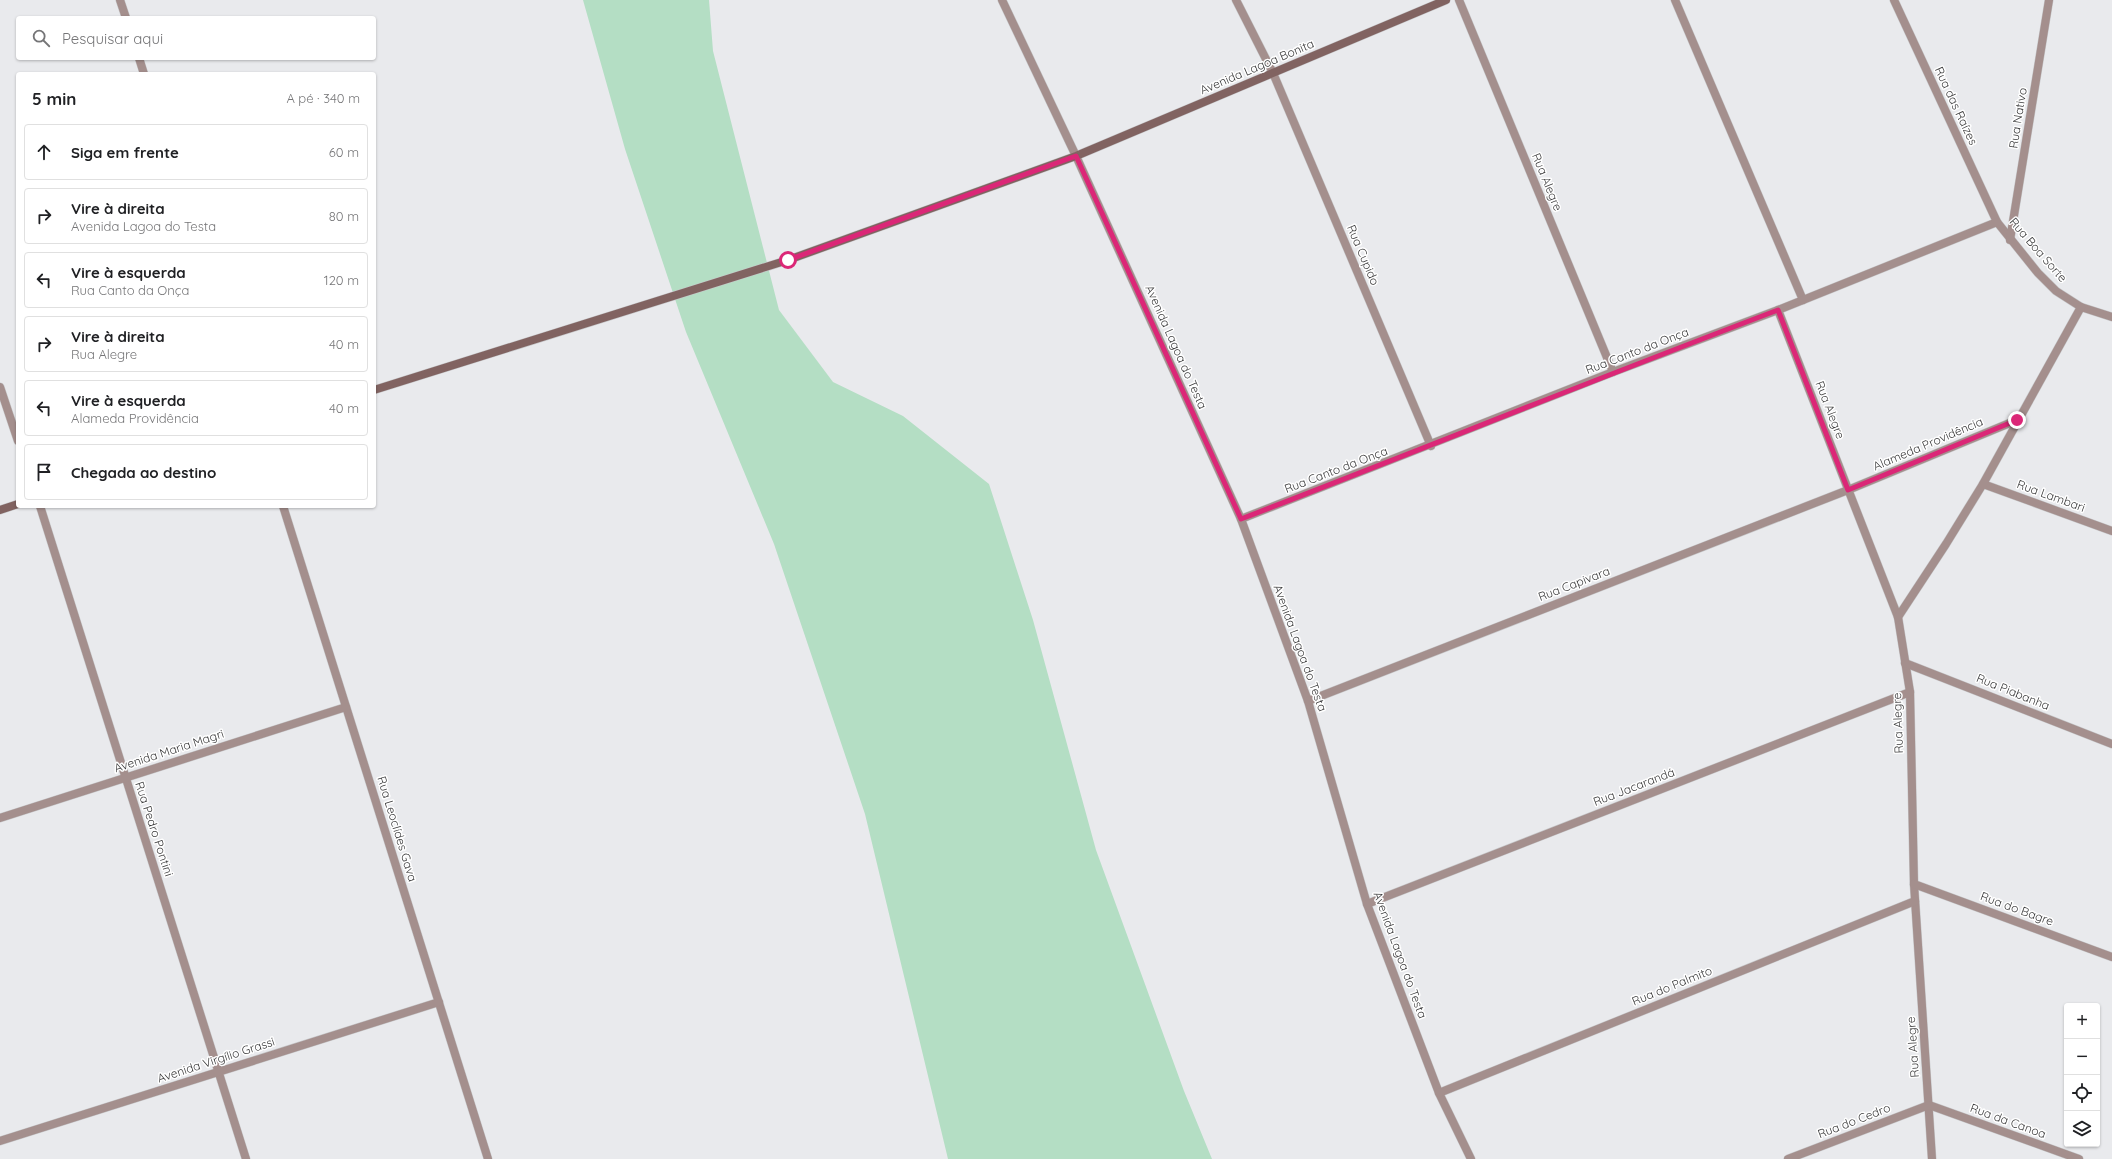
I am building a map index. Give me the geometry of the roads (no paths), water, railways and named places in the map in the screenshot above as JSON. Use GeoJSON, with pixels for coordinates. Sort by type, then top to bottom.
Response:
{"type":"FeatureCollection","features":[{"type":"Feature","properties":{"kind":"main road","name":"Avenida Lagoa Bonita"},"geometry":{"type":"LineString","coordinates":[[376,389],[788,260],[1076,156],[1446,0]]}},
{"type":"Feature","properties":{"kind":"main road"},"geometry":{"type":"LineString","coordinates":[[0,510],[16,505]]}},
{"type":"Feature","properties":{"kind":"street"},"geometry":{"type":"LineString","coordinates":[[120,0],[125,16]]}},
{"type":"Feature","properties":{"kind":"street","name":"Avenida Lagoa do Testa"},"geometry":{"type":"LineString","coordinates":[[1002,0],[1076,156],[1241,519],[1308,701],[1367,904],[1438,1093],[1471,1159]]}},
{"type":"Feature","properties":{"kind":"street","name":"Rua Cupido"},"geometry":{"type":"LineString","coordinates":[[1236,0],[1273,73],[1431,446]]}},
{"type":"Feature","properties":{"kind":"street","name":"Rua Alegre"},"geometry":{"type":"LineString","coordinates":[[1459,0],[1612,372]]}},
{"type":"Feature","properties":{"kind":"street"},"geometry":{"type":"LineString","coordinates":[[1675,0],[1803,300]]}},
{"type":"Feature","properties":{"kind":"street","name":"Rua das Raízes"},"geometry":{"type":"LineString","coordinates":[[1894,0],[1997,222]]}},
{"type":"Feature","properties":{"kind":"street","name":"Rua Nativo"},"geometry":{"type":"LineString","coordinates":[[2010,240],[2050,0]]}},
{"type":"Feature","properties":{"kind":"street"},"geometry":{"type":"LineString","coordinates":[[140,60],[143,72]]}},
{"type":"Feature","properties":{"kind":"street","name":"Rua Canto da Onça"},"geometry":{"type":"LineString","coordinates":[[1241,519],[1431,446],[1612,372],[1778,310],[1997,222]]}},
{"type":"Feature","properties":{"kind":"street","name":"Rua Boa Sorte"},"geometry":{"type":"LineString","coordinates":[[1997,222],[2010,240],[2056,291],[2081,308],[2112,317]]}},
{"type":"Feature","properties":{"kind":"street"},"geometry":{"type":"LineString","coordinates":[[1898,617],[1946,544],[1982,484],[2081,308]]}},
{"type":"Feature","properties":{"kind":"street","name":"Rua Alegre"},"geometry":{"type":"LineString","coordinates":[[1778,310],[1898,617],[1910,692],[1914,884],[1932,1159]]}},
{"type":"Feature","properties":{"kind":"street"},"geometry":{"type":"LineString","coordinates":[[0,388],[16,435]]}},
{"type":"Feature","properties":{"kind":"street","name":"Alameda Providência"},"geometry":{"type":"LineString","coordinates":[[1848,490],[2017,420]]}},
{"type":"Feature","properties":{"kind":"street","name":"Rua Lambari"},"geometry":{"type":"LineString","coordinates":[[1982,484],[2112,531]]}},
{"type":"Feature","properties":{"kind":"street","name":"Rua Capivara"},"geometry":{"type":"LineString","coordinates":[[1308,701],[1848,490]]}},
{"type":"Feature","properties":{"kind":"street","name":"Rua Pedro Pontini"},"geometry":{"type":"LineString","coordinates":[[41,508],[246,1159]]}},
{"type":"Feature","properties":{"kind":"street","name":"Rua Leoclídes Gava"},"geometry":{"type":"LineString","coordinates":[[284,508],[488,1159]]}},
{"type":"Feature","properties":{"kind":"street","name":"Rua Piabanha"},"geometry":{"type":"LineString","coordinates":[[1905,663],[2112,744]]}},
{"type":"Feature","properties":{"kind":"street","name":"Rua Jacarandá"},"geometry":{"type":"LineString","coordinates":[[1367,904],[1910,692]]}},
{"type":"Feature","properties":{"kind":"street","name":"Avenida Maria Magri"},"geometry":{"type":"LineString","coordinates":[[0,818],[346,707]]}},
{"type":"Feature","properties":{"kind":"street","name":"Rua do Bagre"},"geometry":{"type":"LineString","coordinates":[[1914,884],[2112,957]]}},
{"type":"Feature","properties":{"kind":"street","name":"Rua do Palmito"},"geometry":{"type":"LineString","coordinates":[[1438,1093],[1915,901]]}},
{"type":"Feature","properties":{"kind":"street","name":"Avenida Virgílio Grassi"},"geometry":{"type":"LineString","coordinates":[[0,1141],[439,1002]]}},
{"type":"Feature","properties":{"kind":"street","name":"Rua do Cedro"},"geometry":{"type":"LineString","coordinates":[[1788,1159],[1929,1105]]}},
{"type":"Feature","properties":{"kind":"street","name":"Rua da Canoa"},"geometry":{"type":"LineString","coordinates":[[1929,1105],[2079,1159]]}}]}
